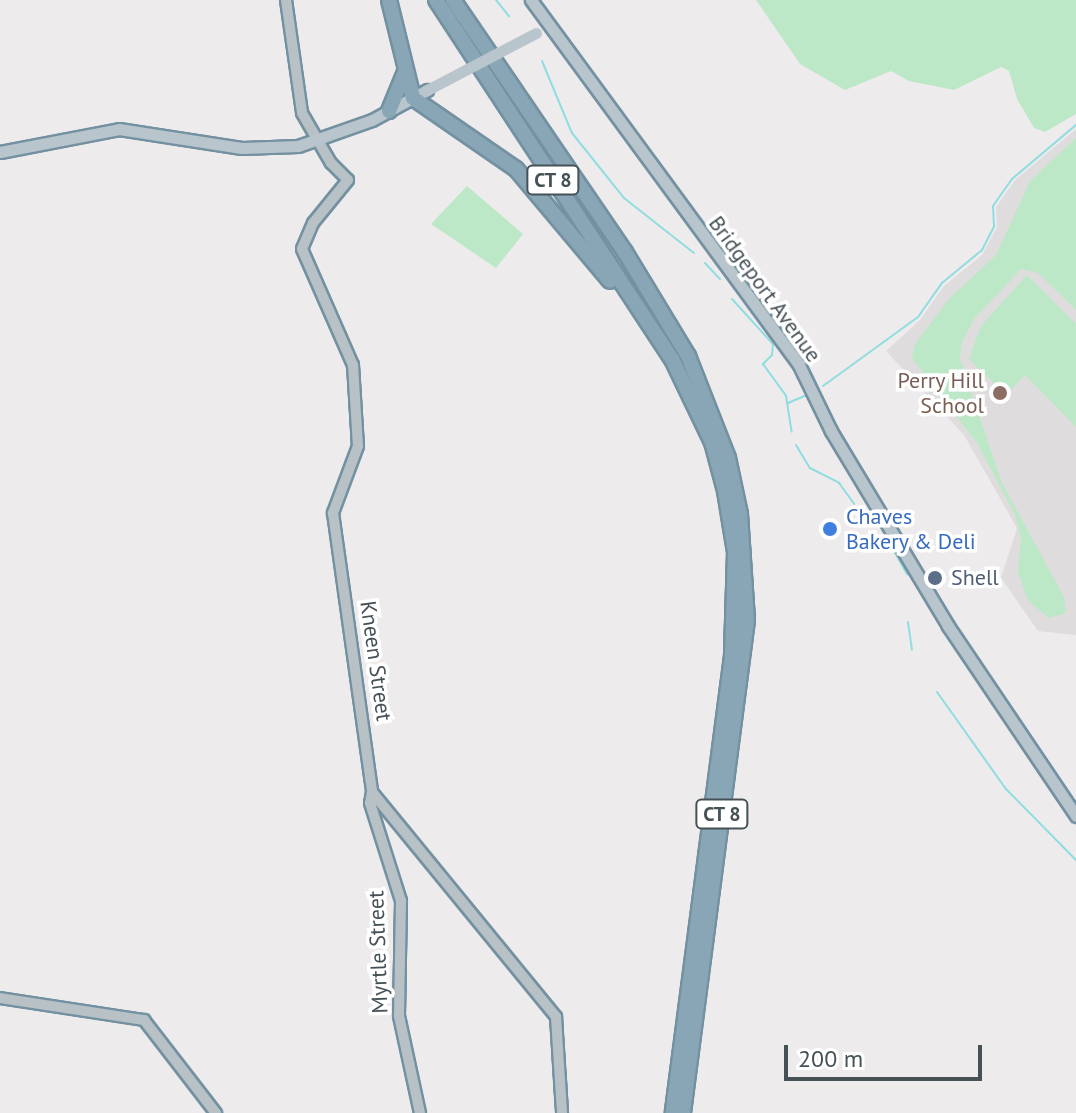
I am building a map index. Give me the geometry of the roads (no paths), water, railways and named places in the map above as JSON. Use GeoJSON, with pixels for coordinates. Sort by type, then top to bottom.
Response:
{"type":"FeatureCollection","features":[{"type":"Feature","properties":{"kind":"highway"},"geometry":{"type":"LineString","coordinates":[[389,0],[413,98],[526,179],[672,359]]}},
{"type":"Feature","properties":{"kind":"highway","name":"CT 8"},"geometry":{"type":"LineString","coordinates":[[436,0],[672,359],[712,442],[730,489]]}},
{"type":"Feature","properties":{"kind":"highway","name":"CT 8"},"geometry":{"type":"LineString","coordinates":[[453,0],[625,252],[688,356],[711,410],[730,489],[747,620],[683,1113]]}},
{"type":"Feature","properties":{"kind":"highway"},"geometry":{"type":"LineString","coordinates":[[465,0],[498,65]]}},
{"type":"Feature","properties":{"kind":"highway"},"geometry":{"type":"LineString","coordinates":[[389,111],[401,92],[405,68]]}},
{"type":"Feature","properties":{"kind":"highway","name":"CT 8"},"geometry":{"type":"LineString","coordinates":[[673,1113],[732,656],[737,600],[735,517]]}},
{"type":"Feature","properties":{"kind":"main road","name":"Bridgeport Avenue"},"geometry":{"type":"LineString","coordinates":[[531,0],[541,31],[799,365],[831,431],[948,626],[1076,816]]}},
{"type":"Feature","properties":{"kind":"main road"},"geometry":{"type":"LineString","coordinates":[[0,152],[119,129],[242,148],[317,143],[389,111],[541,31]]}},
{"type":"Feature","properties":{"kind":"street"},"geometry":{"type":"LineString","coordinates":[[286,0],[296,88],[317,143]]}},
{"type":"Feature","properties":{"kind":"street","name":"Kneen Street"},"geometry":{"type":"LineString","coordinates":[[317,143],[348,180],[313,223],[302,249],[353,365],[358,446],[333,513],[372,792]]}},
{"type":"Feature","properties":{"kind":"street"},"geometry":{"type":"LineString","coordinates":[[372,792],[555,1014],[562,1113]]}},
{"type":"Feature","properties":{"kind":"street","name":"Myrtle Street"},"geometry":{"type":"LineString","coordinates":[[372,792],[370,803],[401,901],[399,1016],[420,1113]]}},
{"type":"Feature","properties":{"kind":"street"},"geometry":{"type":"LineString","coordinates":[[0,998],[144,1020],[216,1113]]}},
{"type":"Feature","properties":{"kind":"waterway"},"geometry":{"type":"LineString","coordinates":[[496,0],[509,16]]}},
{"type":"Feature","properties":{"kind":"waterway"},"geometry":{"type":"LineString","coordinates":[[542,61],[572,133],[624,198],[694,253]]}},
{"type":"Feature","properties":{"kind":"waterway"},"geometry":{"type":"LineString","coordinates":[[823,386],[918,317],[942,283],[982,250],[994,226],[993,206],[1012,179],[1076,125]]}},
{"type":"Feature","properties":{"kind":"waterway"},"geometry":{"type":"LineString","coordinates":[[705,263],[720,279]]}},
{"type":"Feature","properties":{"kind":"waterway"},"geometry":{"type":"LineString","coordinates":[[732,299],[773,344],[772,355],[763,364],[786,396],[792,432]]}},
{"type":"Feature","properties":{"kind":"waterway"},"geometry":{"type":"LineString","coordinates":[[788,403],[807,395]]}},
{"type":"Feature","properties":{"kind":"waterway"},"geometry":{"type":"LineString","coordinates":[[796,445],[810,468],[839,483],[854,504]]}},
{"type":"Feature","properties":{"kind":"waterway"},"geometry":{"type":"LineString","coordinates":[[893,549],[907,574]]}},
{"type":"Feature","properties":{"kind":"waterway"},"geometry":{"type":"LineString","coordinates":[[908,622],[912,650]]}},
{"type":"Feature","properties":{"kind":"waterway"},"geometry":{"type":"LineString","coordinates":[[937,692],[1006,789],[1076,860]]}},
{"type":"Feature","properties":{"kind":"place","name":"Perry Hill School"},"geometry":{"type":"Point","coordinates":[1000,393]}},
{"type":"Feature","properties":{"kind":"place","name":"Chaves Bakery & Deli"},"geometry":{"type":"Point","coordinates":[830,529]}},
{"type":"Feature","properties":{"kind":"place","name":"Shell"},"geometry":{"type":"Point","coordinates":[935,578]}}]}
